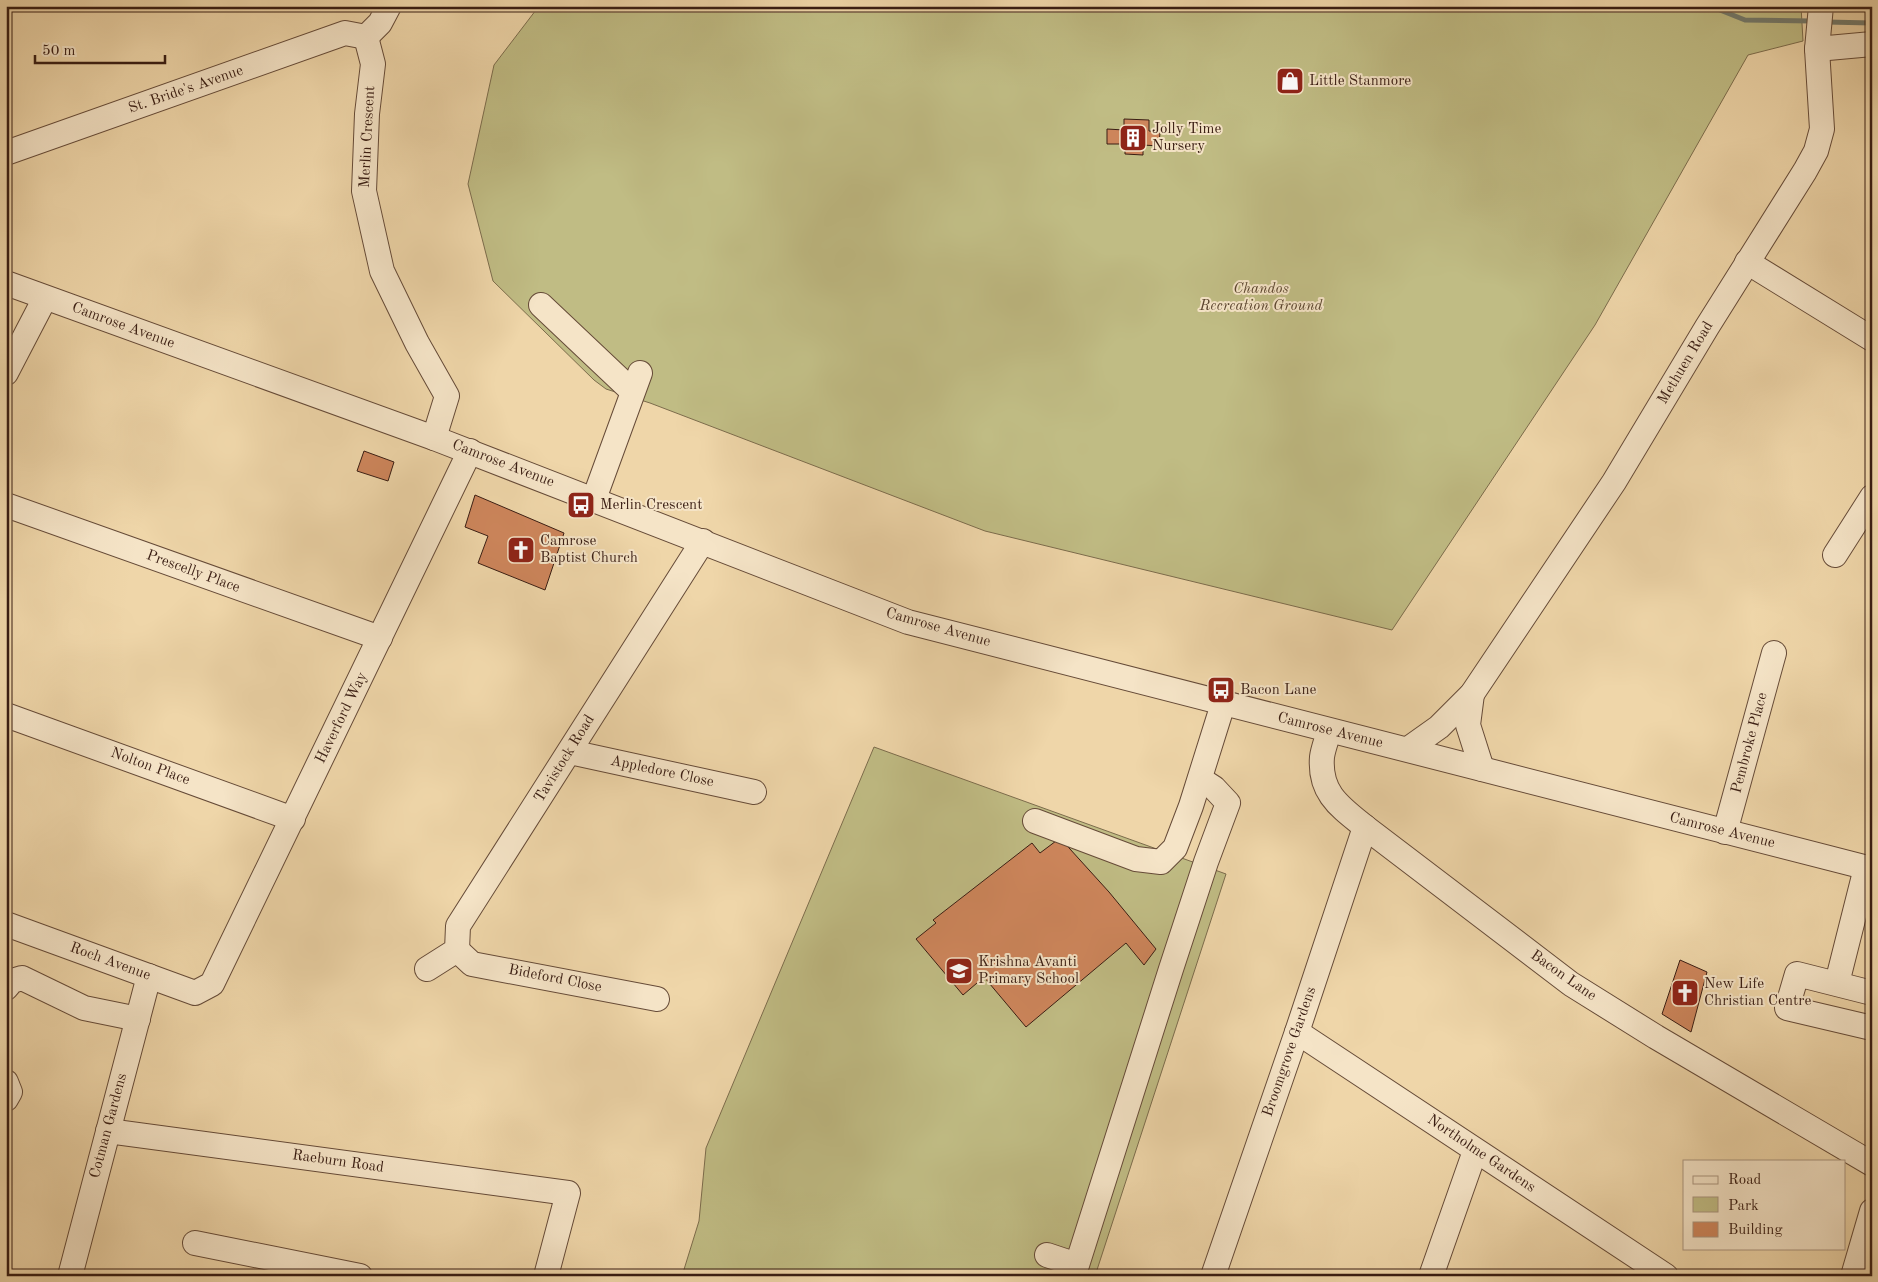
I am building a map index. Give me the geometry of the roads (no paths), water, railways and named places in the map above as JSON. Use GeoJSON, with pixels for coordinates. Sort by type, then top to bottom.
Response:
{"type":"FeatureCollection","features":[{"type":"Feature","properties":{"kind":"street"},"geometry":{"type":"LineString","coordinates":[[366,36],[380,22],[389,6]]}},
{"type":"Feature","properties":{"kind":"street","name":"Methuen Road"},"geometry":{"type":"LineString","coordinates":[[1408,749],[1439,727],[1472,694],[1614,482],[1747,262],[1805,171],[1816,151],[1822,129],[1817,49],[1821,6]]}},
{"type":"Feature","properties":{"kind":"street","name":"St. Bride's Avenue"},"geometry":{"type":"LineString","coordinates":[[6,153],[344,34],[366,36]]}},
{"type":"Feature","properties":{"kind":"street","name":"Merlin Crescent"},"geometry":{"type":"LineString","coordinates":[[366,36],[373,64],[367,114],[364,191],[382,270],[417,343],[447,396],[434,438]]}},
{"type":"Feature","properties":{"kind":"street"},"geometry":{"type":"LineString","coordinates":[[1817,49],[1872,44]]}},
{"type":"Feature","properties":{"kind":"street"},"geometry":{"type":"LineString","coordinates":[[1747,262],[1872,339]]}},
{"type":"Feature","properties":{"kind":"street","name":"Camrose Avenue"},"geometry":{"type":"LineString","coordinates":[[6,283],[470,451],[908,622],[1869,868]]}},
{"type":"Feature","properties":{"kind":"street"},"geometry":{"type":"LineString","coordinates":[[6,373],[44,298]]}},
{"type":"Feature","properties":{"kind":"street"},"geometry":{"type":"LineString","coordinates":[[541,305],[636,382],[594,499]]}},
{"type":"Feature","properties":{"kind":"street","name":"Haverford Way"},"geometry":{"type":"LineString","coordinates":[[212,984],[470,451]]}},
{"type":"Feature","properties":{"kind":"street"},"geometry":{"type":"LineString","coordinates":[[1835,555],[1872,497]]}},
{"type":"Feature","properties":{"kind":"street","name":"Prescelly Place"},"geometry":{"type":"LineString","coordinates":[[6,505],[380,638]]}},
{"type":"Feature","properties":{"kind":"street","name":"Tavistock Road"},"geometry":{"type":"LineString","coordinates":[[456,950],[458,926],[703,541]]}},
{"type":"Feature","properties":{"kind":"street","name":"Pembroke Place"},"geometry":{"type":"LineString","coordinates":[[1726,832],[1774,653]]}},
{"type":"Feature","properties":{"kind":"street","name":"Methuen Road"},"geometry":{"type":"LineString","coordinates":[[1472,694],[1468,726],[1482,769]]}},
{"type":"Feature","properties":{"kind":"street"},"geometry":{"type":"LineString","coordinates":[[1035,821],[1136,859],[1162,862],[1175,848],[1200,779],[1223,704]]}},
{"type":"Feature","properties":{"kind":"street","name":"Nolton Place"},"geometry":{"type":"LineString","coordinates":[[6,715],[293,819]]}},
{"type":"Feature","properties":{"kind":"street","name":"Bacon Lane"},"geometry":{"type":"LineString","coordinates":[[1329,731],[1322,757],[1325,784],[1337,804],[1365,827],[1571,984],[1656,1037],[1872,1164]]}},
{"type":"Feature","properties":{"kind":"street","name":"Appledore Close"},"geometry":{"type":"LineString","coordinates":[[570,752],[754,792]]}},
{"type":"Feature","properties":{"kind":"street"},"geometry":{"type":"LineString","coordinates":[[1047,1255],[1077,1265],[1171,969],[1206,862],[1228,803],[1214,788],[1200,779]]}},
{"type":"Feature","properties":{"kind":"street","name":"Broomgrove Gardens"},"geometry":{"type":"LineString","coordinates":[[1213,1276],[1365,827]]}},
{"type":"Feature","properties":{"kind":"street"},"geometry":{"type":"LineString","coordinates":[[1837,983],[1869,868]]}},
{"type":"Feature","properties":{"kind":"street","name":"Roch Avenue"},"geometry":{"type":"LineString","coordinates":[[6,924],[195,993],[212,984]]}},
{"type":"Feature","properties":{"kind":"street"},"geometry":{"type":"LineString","coordinates":[[427,969],[456,950]]}},
{"type":"Feature","properties":{"kind":"street","name":"Bideford Close"},"geometry":{"type":"LineString","coordinates":[[456,950],[472,964],[657,999]]}},
{"type":"Feature","properties":{"kind":"street"},"geometry":{"type":"LineString","coordinates":[[1872,992],[1797,974],[1787,1008],[1872,1028]]}},
{"type":"Feature","properties":{"kind":"street","name":"Cotman Gardens"},"geometry":{"type":"LineString","coordinates":[[70,1276],[149,976]]}},
{"type":"Feature","properties":{"kind":"street"},"geometry":{"type":"LineString","coordinates":[[6,988],[12,981],[22,978],[84,1008],[138,1019]]}},
{"type":"Feature","properties":{"kind":"street","name":"Northolme Gardens"},"geometry":{"type":"LineString","coordinates":[[1297,1032],[1653,1272]]}},
{"type":"Feature","properties":{"kind":"street"},"geometry":{"type":"LineString","coordinates":[[6,1082],[10,1092],[6,1099]]}},
{"type":"Feature","properties":{"kind":"street","name":"Raeburn Road"},"geometry":{"type":"LineString","coordinates":[[108,1131],[568,1194],[546,1276]]}},
{"type":"Feature","properties":{"kind":"street"},"geometry":{"type":"LineString","coordinates":[[1431,1276],[1475,1151]]}},
{"type":"Feature","properties":{"kind":"street"},"geometry":{"type":"LineString","coordinates":[[1853,1276],[1872,1211]]}},
{"type":"Feature","properties":{"kind":"street"},"geometry":{"type":"LineString","coordinates":[[195,1243],[360,1276]]}},
{"type":"Feature","properties":{"kind":"waterway"},"geometry":{"type":"LineString","coordinates":[[1710,6],[1745,20],[1812,21]]}},
{"type":"Feature","properties":{"kind":"waterway"},"geometry":{"type":"LineString","coordinates":[[1826,22],[1872,23]]}},
{"type":"Feature","properties":{"kind":"place","name":"Little Stanmore"},"geometry":{"type":"Point","coordinates":[1290,81]}},
{"type":"Feature","properties":{"kind":"place","name":"Jolly Time Nursery"},"geometry":{"type":"Point","coordinates":[1133,138]}},
{"type":"Feature","properties":{"kind":"place","name":"Merlin Crescent"},"geometry":{"type":"Point","coordinates":[581,505]}},
{"type":"Feature","properties":{"kind":"place","name":"Camrose Baptist Church"},"geometry":{"type":"Point","coordinates":[521,550]}},
{"type":"Feature","properties":{"kind":"place","name":"Bacon Lane"},"geometry":{"type":"Point","coordinates":[1221,690]}},
{"type":"Feature","properties":{"kind":"place","name":"Krishna Avanti Primary School"},"geometry":{"type":"Point","coordinates":[959,971]}},
{"type":"Feature","properties":{"kind":"place","name":"New Life Christian Centre"},"geometry":{"type":"Point","coordinates":[1685,993]}},
{"type":"Feature","properties":{"kind":"park label","name":"Chandos Recreation Ground"},"geometry":{"type":"Point","coordinates":[1261,298]}}]}
